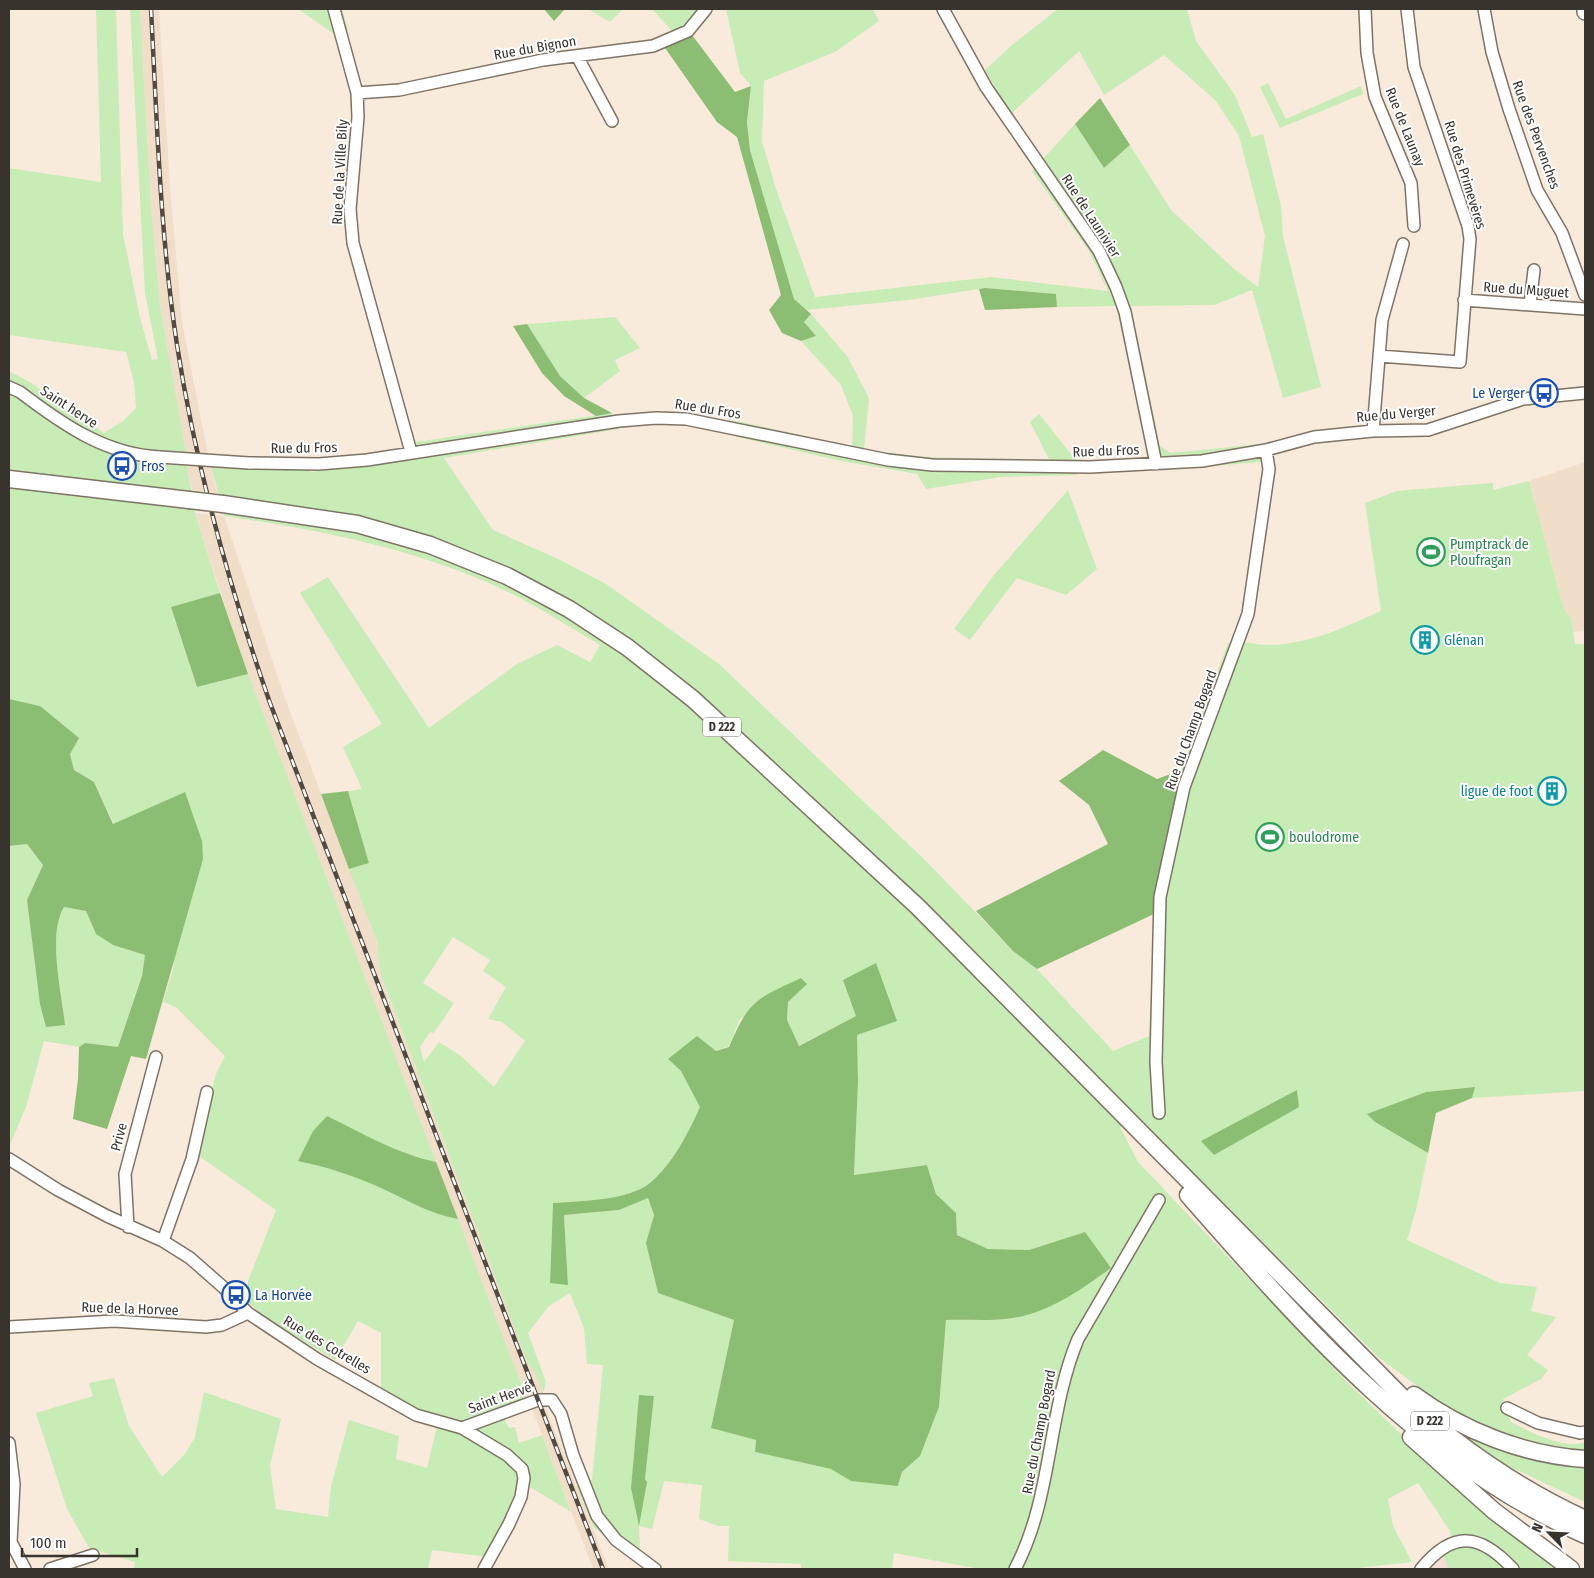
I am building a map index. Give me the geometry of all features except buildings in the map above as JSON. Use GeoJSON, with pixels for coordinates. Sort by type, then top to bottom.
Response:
{"type":"FeatureCollection","features":[{"type":"Feature","properties":{"kind":"highway","name":"D 222"},"geometry":{"type":"LineString","coordinates":[[9,479],[223,504],[357,524],[430,545],[507,576],[569,609],[627,647],[693,700],[918,907],[1380,1376],[1452,1439],[1516,1483],[1585,1519]]}},
{"type":"Feature","properties":{"kind":"highway","name":"D 222"},"geometry":{"type":"LineString","coordinates":[[1123,1117],[1144,1145],[1255,1272],[1394,1411],[1451,1457],[1516,1499],[1585,1535]]}},
{"type":"Feature","properties":{"kind":"highway"},"geometry":{"type":"LineString","coordinates":[[1307,1302],[1398,1384],[1428,1406],[1466,1427],[1496,1439],[1530,1450],[1585,1459]]}},
{"type":"Feature","properties":{"kind":"highway"},"geometry":{"type":"LineString","coordinates":[[1333,1351],[1341,1365],[1446,1471],[1494,1511],[1571,1569]]}},
{"type":"Feature","properties":{"kind":"street","name":"Rue de la Ville Bily"},"geometry":{"type":"LineString","coordinates":[[334,9],[356,93],[358,117],[350,209],[353,243],[410,452]]}},
{"type":"Feature","properties":{"kind":"street","name":"Rue du Bignon"},"geometry":{"type":"LineString","coordinates":[[356,93],[399,90],[543,60],[653,46],[688,31],[706,9]]}},
{"type":"Feature","properties":{"kind":"street","name":"Rue de Launivier"},"geometry":{"type":"LineString","coordinates":[[943,9],[986,87],[1099,251],[1116,287],[1125,312],[1156,464]]}},
{"type":"Feature","properties":{"kind":"street","name":"Rue de Launay"},"geometry":{"type":"LineString","coordinates":[[1365,9],[1367,53],[1375,97],[1411,183],[1415,212],[1414,226]]}},
{"type":"Feature","properties":{"kind":"street","name":"Rue des Primevères"},"geometry":{"type":"LineString","coordinates":[[1379,356],[1460,362],[1470,239],[1468,226],[1414,67],[1407,9]]}},
{"type":"Feature","properties":{"kind":"street","name":"Rue des Pervenches"},"geometry":{"type":"LineString","coordinates":[[1484,9],[1492,52],[1509,109],[1537,190],[1562,233],[1585,295]]}},
{"type":"Feature","properties":{"kind":"street"},"geometry":{"type":"LineString","coordinates":[[577,56],[612,121]]}},
{"type":"Feature","properties":{"kind":"street"},"geometry":{"type":"LineString","coordinates":[[1373,431],[1382,320],[1403,244]]}},
{"type":"Feature","properties":{"kind":"street"},"geometry":{"type":"LineString","coordinates":[[1530,305],[1534,270]]}},
{"type":"Feature","properties":{"kind":"street","name":"Rue du Muguet"},"geometry":{"type":"LineString","coordinates":[[1464,300],[1585,309]]}},
{"type":"Feature","properties":{"kind":"street","name":"Saint herve"},"geometry":{"type":"LineString","coordinates":[[9,387],[20,392],[86,437],[114,450]]}},
{"type":"Feature","properties":{"kind":"street","name":"Rue du Verger"},"geometry":{"type":"LineString","coordinates":[[1266,450],[1314,437],[1373,431],[1428,430],[1523,399],[1585,393]]}},
{"type":"Feature","properties":{"kind":"street","name":"Rue du Fros"},"geometry":{"type":"LineString","coordinates":[[114,450],[160,457],[249,463],[319,464],[367,460],[619,421],[656,418],[686,419],[888,460],[932,465],[1090,467],[1202,461],[1266,450]]}},
{"type":"Feature","properties":{"kind":"street","name":"Rue du Champ Bogard"},"geometry":{"type":"LineString","coordinates":[[1158,1113],[1156,1062],[1160,897],[1184,787],[1248,614],[1269,469],[1266,450]]}},
{"type":"Feature","properties":{"kind":"street","name":"Prive"},"geometry":{"type":"LineString","coordinates":[[128,1227],[125,1174],[156,1057]]}},
{"type":"Feature","properties":{"kind":"street"},"geometry":{"type":"LineString","coordinates":[[163,1241],[192,1159],[207,1092]]}},
{"type":"Feature","properties":{"kind":"street","name":"Rue des Cotrelles"},"geometry":{"type":"LineString","coordinates":[[9,1159],[58,1190],[128,1227],[163,1241],[190,1258],[223,1287],[248,1313],[317,1358],[416,1415],[462,1428],[507,1455],[522,1469],[524,1478],[520,1497],[509,1524],[484,1569]]}},
{"type":"Feature","properties":{"kind":"street","name":"Rue du Champ Bogard"},"geometry":{"type":"LineString","coordinates":[[1015,1569],[1032,1534],[1040,1507],[1062,1384],[1069,1361],[1078,1339],[1159,1200]]}},
{"type":"Feature","properties":{"kind":"street","name":"Rue de la Horvee"},"geometry":{"type":"LineString","coordinates":[[9,1327],[114,1321],[206,1327],[222,1324],[248,1313]]}},
{"type":"Feature","properties":{"kind":"street","name":"Saint Hervé"},"geometry":{"type":"LineString","coordinates":[[462,1428],[538,1400],[549,1399],[555,1402],[592,1504],[601,1522],[616,1540],[655,1569]]}},
{"type":"Feature","properties":{"kind":"street"},"geometry":{"type":"LineString","coordinates":[[1507,1408],[1538,1423],[1580,1433],[1585,1432]]}},
{"type":"Feature","properties":{"kind":"street"},"geometry":{"type":"LineString","coordinates":[[9,1443],[14,1484],[11,1542],[25,1569]]}},
{"type":"Feature","properties":{"kind":"street"},"geometry":{"type":"LineString","coordinates":[[1421,1569],[1445,1546],[1458,1541],[1482,1544],[1498,1553],[1513,1569]]}},
{"type":"Feature","properties":{"kind":"street"},"geometry":{"type":"LineString","coordinates":[[50,1569],[93,1555]]}},
{"type":"Feature","properties":{"kind":"shaded area"},"geometry":{"type":"Polygon","coordinates":[[[140,9],[159,9],[170,187],[182,322],[208,454],[186,453],[160,305],[151,206],[140,9]]]}},
{"type":"Feature","properties":{"kind":"shaded area"},"geometry":{"type":"Polygon","coordinates":[[[1585,462],[1585,631],[1573,632],[1571,618],[1564,610],[1529,481],[1585,462]]]}},
{"type":"Feature","properties":{"kind":"shaded area"},"geometry":{"type":"Polygon","coordinates":[[[187,465],[211,466],[217,493],[192,490],[187,465]]]}},
{"type":"Feature","properties":{"kind":"shaded area"},"geometry":{"type":"Polygon","coordinates":[[[195,513],[224,516],[286,701],[377,941],[380,973],[529,1365],[534,1369],[543,1393],[527,1399],[244,664],[195,513]]]}},
{"type":"Feature","properties":{"kind":"shaded area"},"geometry":{"type":"Polygon","coordinates":[[[544,1403],[609,1569],[593,1569],[531,1406],[544,1403]]]}},
{"type":"Feature","properties":{"kind":"shaded area"},"geometry":{"type":"Polygon","coordinates":[[[1443,1554],[1448,1569],[1426,1569],[1443,1554]]]}},
{"type":"Feature","properties":{"kind":"green space"},"geometry":{"type":"Polygon","coordinates":[[[96,9],[116,9],[123,234],[140,318],[152,360],[158,359],[145,293],[130,9],[140,9],[151,206],[160,305],[186,453],[156,450],[160,463],[187,465],[195,513],[220,593],[171,607],[197,687],[248,674],[436,1162],[408,1154],[327,1116],[298,1161],[352,1176],[428,1210],[458,1219],[527,1399],[499,1409],[509,1428],[515,1427],[519,1443],[542,1435],[571,1512],[530,1487],[496,1558],[432,1550],[428,1569],[134,1569],[135,1562],[89,1548],[67,1509],[36,1413],[93,1396],[89,1383],[114,1378],[129,1426],[162,1477],[185,1454],[195,1437],[204,1392],[281,1419],[270,1466],[276,1509],[328,1517],[331,1486],[349,1420],[399,1436],[396,1459],[427,1468],[439,1418],[426,1413],[381,1388],[381,1333],[358,1321],[335,1360],[270,1321],[248,1302],[248,1281],[276,1210],[199,1156],[215,1076],[225,1056],[176,1007],[163,1002],[173,970],[185,792],[114,824],[94,782],[74,770],[70,754],[40,706],[9,699],[9,371],[28,381],[104,433],[123,421],[136,408],[134,382],[126,352],[9,335],[9,168],[101,182],[96,9]]]}},
{"type":"Feature","properties":{"kind":"green space"},"geometry":{"type":"Polygon","coordinates":[[[298,9],[342,9],[348,30],[334,34],[298,9]]]}},
{"type":"Feature","properties":{"kind":"green space"},"geometry":{"type":"Polygon","coordinates":[[[544,9],[565,9],[554,21],[544,9]]]}},
{"type":"Feature","properties":{"kind":"green space"},"geometry":{"type":"Polygon","coordinates":[[[588,9],[623,9],[610,22],[588,9]]]}},
{"type":"Feature","properties":{"kind":"green space"},"geometry":{"type":"Polygon","coordinates":[[[652,9],[702,9],[691,22],[672,31],[652,9]]]}},
{"type":"Feature","properties":{"kind":"green space"},"geometry":{"type":"Polygon","coordinates":[[[726,9],[873,9],[879,21],[835,52],[764,81],[762,141],[776,189],[815,297],[991,277],[1108,291],[1089,251],[1032,171],[1075,124],[1104,168],[1130,145],[1171,210],[1233,268],[1258,287],[1265,236],[1239,136],[1215,100],[1164,55],[1104,95],[1079,51],[1011,114],[985,70],[1012,45],[1058,9],[1187,9],[1196,41],[1235,95],[1252,137],[1263,134],[1281,206],[1283,236],[1321,387],[1283,398],[1252,290],[1214,305],[1131,306],[1160,446],[1171,453],[1260,444],[1261,462],[1155,471],[1148,454],[1116,306],[1057,307],[1056,294],[985,288],[909,300],[806,310],[794,299],[750,150],[747,122],[751,86],[740,73],[726,9]]]}},
{"type":"Feature","properties":{"kind":"green space"},"geometry":{"type":"Polygon","coordinates":[[[691,22],[692,35],[735,92],[751,86],[747,122],[750,150],[794,299],[811,314],[804,322],[816,336],[801,341],[782,333],[769,310],[781,295],[737,137],[717,122],[658,38],[691,22]]]}},
{"type":"Feature","properties":{"kind":"green space"},"geometry":{"type":"Polygon","coordinates":[[[1268,83],[1286,119],[1361,86],[1363,94],[1280,128],[1260,87],[1268,83]]]}},
{"type":"Feature","properties":{"kind":"green space"},"geometry":{"type":"Polygon","coordinates":[[[1100,98],[1130,145],[1104,168],[1075,124],[1100,98]]]}},
{"type":"Feature","properties":{"kind":"green space"},"geometry":{"type":"Polygon","coordinates":[[[979,289],[1056,294],[1057,307],[985,310],[979,289]]]}},
{"type":"Feature","properties":{"kind":"green space"},"geometry":{"type":"Polygon","coordinates":[[[811,314],[847,356],[869,398],[864,450],[928,457],[1050,461],[1030,422],[1039,414],[1075,459],[1077,475],[1001,477],[926,489],[917,474],[841,461],[737,437],[732,420],[852,446],[853,416],[841,385],[801,341],[816,336],[804,322],[811,314]]]}},
{"type":"Feature","properties":{"kind":"green space"},"geometry":{"type":"Polygon","coordinates":[[[615,317],[640,348],[615,360],[620,371],[584,398],[560,376],[527,324],[615,317]]]}},
{"type":"Feature","properties":{"kind":"green space"},"geometry":{"type":"Polygon","coordinates":[[[527,324],[560,376],[584,398],[612,413],[596,416],[564,396],[542,373],[513,326],[527,324]]]}},
{"type":"Feature","properties":{"kind":"green space"},"geometry":{"type":"Polygon","coordinates":[[[612,413],[619,429],[444,458],[493,530],[556,558],[606,584],[719,664],[925,860],[1013,951],[1037,969],[1113,1051],[1149,1036],[1155,891],[1181,770],[1228,643],[1239,642],[1270,645],[1299,642],[1327,634],[1381,611],[1365,503],[1397,491],[1493,483],[1493,490],[1529,481],[1564,610],[1571,618],[1575,644],[1585,644],[1585,1091],[1472,1098],[1474,1087],[1426,1092],[1368,1114],[1375,1122],[1428,1153],[1416,1210],[1407,1240],[1500,1283],[1537,1287],[1531,1311],[1556,1317],[1527,1355],[1548,1370],[1541,1379],[1503,1399],[1511,1422],[1537,1435],[1558,1442],[1577,1444],[1585,1442],[1585,1502],[1506,1465],[1452,1427],[1441,1403],[1379,1358],[1135,1114],[1120,1127],[1138,1162],[1344,1379],[1441,1473],[1563,1569],[1448,1569],[1443,1554],[1452,1552],[1450,1531],[1418,1483],[1388,1499],[1393,1526],[1412,1562],[1349,1569],[980,1569],[894,1553],[892,1569],[801,1569],[801,1564],[728,1561],[729,1526],[718,1526],[699,1519],[702,1485],[664,1481],[652,1529],[639,1526],[640,1548],[633,1558],[593,1527],[577,1486],[592,1480],[603,1365],[587,1364],[584,1328],[570,1293],[549,1306],[528,1333],[546,1382],[543,1393],[534,1370],[529,1366],[380,973],[377,941],[349,869],[369,863],[348,791],[362,789],[343,747],[382,724],[300,593],[328,577],[429,728],[517,664],[557,645],[590,662],[600,645],[514,595],[484,581],[421,558],[356,540],[224,516],[208,454],[301,459],[311,472],[421,457],[415,442],[612,413]],[[453,937],[423,983],[454,1003],[434,1033],[430,1032],[420,1047],[424,1062],[439,1042],[461,1056],[494,1087],[525,1041],[502,1022],[488,1019],[506,987],[483,971],[490,960],[453,937]],[[806,984],[740,1019],[729,1046],[716,1051],[669,1059],[681,1071],[701,1107],[673,1158],[658,1176],[640,1189],[617,1197],[553,1203],[550,1282],[568,1285],[564,1215],[619,1210],[648,1198],[654,1215],[646,1243],[658,1293],[734,1320],[711,1428],[756,1440],[755,1452],[831,1469],[851,1481],[899,1485],[902,1472],[920,1456],[939,1407],[946,1320],[1005,1319],[1085,1232],[1029,1250],[988,1249],[957,1235],[956,1213],[936,1194],[927,1165],[854,1175],[858,1082],[856,1016],[798,1046],[787,1020],[788,1002],[806,984]],[[1297,1090],[1201,1142],[1299,1107],[1297,1090]],[[639,1395],[631,1488],[645,1479],[654,1396],[639,1395]]]}},
{"type":"Feature","properties":{"kind":"green space"},"geometry":{"type":"Polygon","coordinates":[[[1068,490],[1097,569],[1066,595],[1017,578],[970,640],[954,629],[994,575],[1068,490]]]}},
{"type":"Feature","properties":{"kind":"green space"},"geometry":{"type":"Polygon","coordinates":[[[220,593],[248,674],[197,687],[171,607],[220,593]]]}},
{"type":"Feature","properties":{"kind":"green space"},"geometry":{"type":"Polygon","coordinates":[[[9,699],[40,706],[79,738],[70,754],[74,770],[94,782],[113,824],[185,792],[202,841],[203,859],[146,1059],[131,1056],[107,1129],[73,1119],[78,1079],[79,1047],[85,1043],[118,1047],[142,976],[145,955],[113,945],[96,934],[86,911],[64,907],[59,919],[56,948],[65,1025],[46,1027],[40,1004],[27,900],[43,865],[27,844],[9,846],[9,699]]]}},
{"type":"Feature","properties":{"kind":"green space"},"geometry":{"type":"Polygon","coordinates":[[[1103,750],[1157,779],[1181,770],[1155,891],[1154,914],[1037,969],[1013,951],[976,911],[1108,844],[1089,805],[1059,781],[1103,750]]]}},
{"type":"Feature","properties":{"kind":"green space"},"geometry":{"type":"Polygon","coordinates":[[[348,791],[369,863],[349,869],[321,794],[348,791]]]}},
{"type":"Feature","properties":{"kind":"green space"},"geometry":{"type":"Polygon","coordinates":[[[27,844],[43,865],[27,900],[46,1027],[65,1024],[56,948],[59,919],[64,907],[86,911],[96,934],[113,945],[145,955],[142,976],[118,1047],[85,1043],[79,1047],[44,1041],[26,1107],[9,1147],[9,846],[27,844]]]}},
{"type":"Feature","properties":{"kind":"green space"},"geometry":{"type":"Polygon","coordinates":[[[876,963],[897,1021],[857,1035],[858,1082],[854,1175],[927,1165],[936,1194],[956,1213],[957,1235],[988,1249],[1029,1250],[1085,1232],[1111,1268],[1061,1301],[1034,1313],[997,1320],[946,1320],[939,1407],[920,1456],[902,1472],[898,1486],[851,1481],[831,1469],[755,1452],[756,1440],[711,1428],[734,1320],[658,1293],[646,1243],[654,1215],[648,1198],[619,1210],[564,1215],[568,1285],[550,1283],[553,1203],[616,1197],[640,1189],[650,1183],[666,1167],[691,1127],[700,1107],[681,1071],[668,1059],[697,1036],[716,1051],[729,1047],[742,1019],[756,1003],[774,991],[801,978],[807,984],[788,1002],[787,1020],[799,1046],[856,1016],[843,980],[876,963]]]}},
{"type":"Feature","properties":{"kind":"green space"},"geometry":{"type":"Polygon","coordinates":[[[1475,1087],[1472,1098],[1436,1113],[1428,1153],[1375,1122],[1367,1114],[1426,1092],[1475,1087]]]}},
{"type":"Feature","properties":{"kind":"green space"},"geometry":{"type":"Polygon","coordinates":[[[1297,1090],[1299,1107],[1214,1155],[1201,1141],[1297,1090]]]}},
{"type":"Feature","properties":{"kind":"green space"},"geometry":{"type":"Polygon","coordinates":[[[327,1116],[408,1154],[436,1162],[458,1219],[428,1210],[351,1176],[298,1161],[313,1131],[327,1116]]]}},
{"type":"Feature","properties":{"kind":"green space"},"geometry":{"type":"Polygon","coordinates":[[[639,1395],[654,1396],[645,1479],[647,1482],[639,1526],[631,1488],[639,1395]]]}},
{"type":"Feature","properties":{"kind":"railway"},"geometry":{"type":"LineString","coordinates":[[151,9],[160,177],[171,303],[194,436],[215,526],[228,571],[270,703],[603,1569]]}},
{"type":"Feature","properties":{"kind":"place","name":"Le Verger"},"geometry":{"type":"Point","coordinates":[1544,393]}},
{"type":"Feature","properties":{"kind":"place","name":"Fros"},"geometry":{"type":"Point","coordinates":[122,466]}},
{"type":"Feature","properties":{"kind":"place","name":"Pumptrack de Ploufragan"},"geometry":{"type":"Point","coordinates":[1431,552]}},
{"type":"Feature","properties":{"kind":"place","name":"Glénan"},"geometry":{"type":"Point","coordinates":[1425,640]}},
{"type":"Feature","properties":{"kind":"place","name":"ligue de foot"},"geometry":{"type":"Point","coordinates":[1552,791]}},
{"type":"Feature","properties":{"kind":"place","name":"boulodrome"},"geometry":{"type":"Point","coordinates":[1270,837]}},
{"type":"Feature","properties":{"kind":"place","name":"La Horvée"},"geometry":{"type":"Point","coordinates":[236,1295]}}]}
